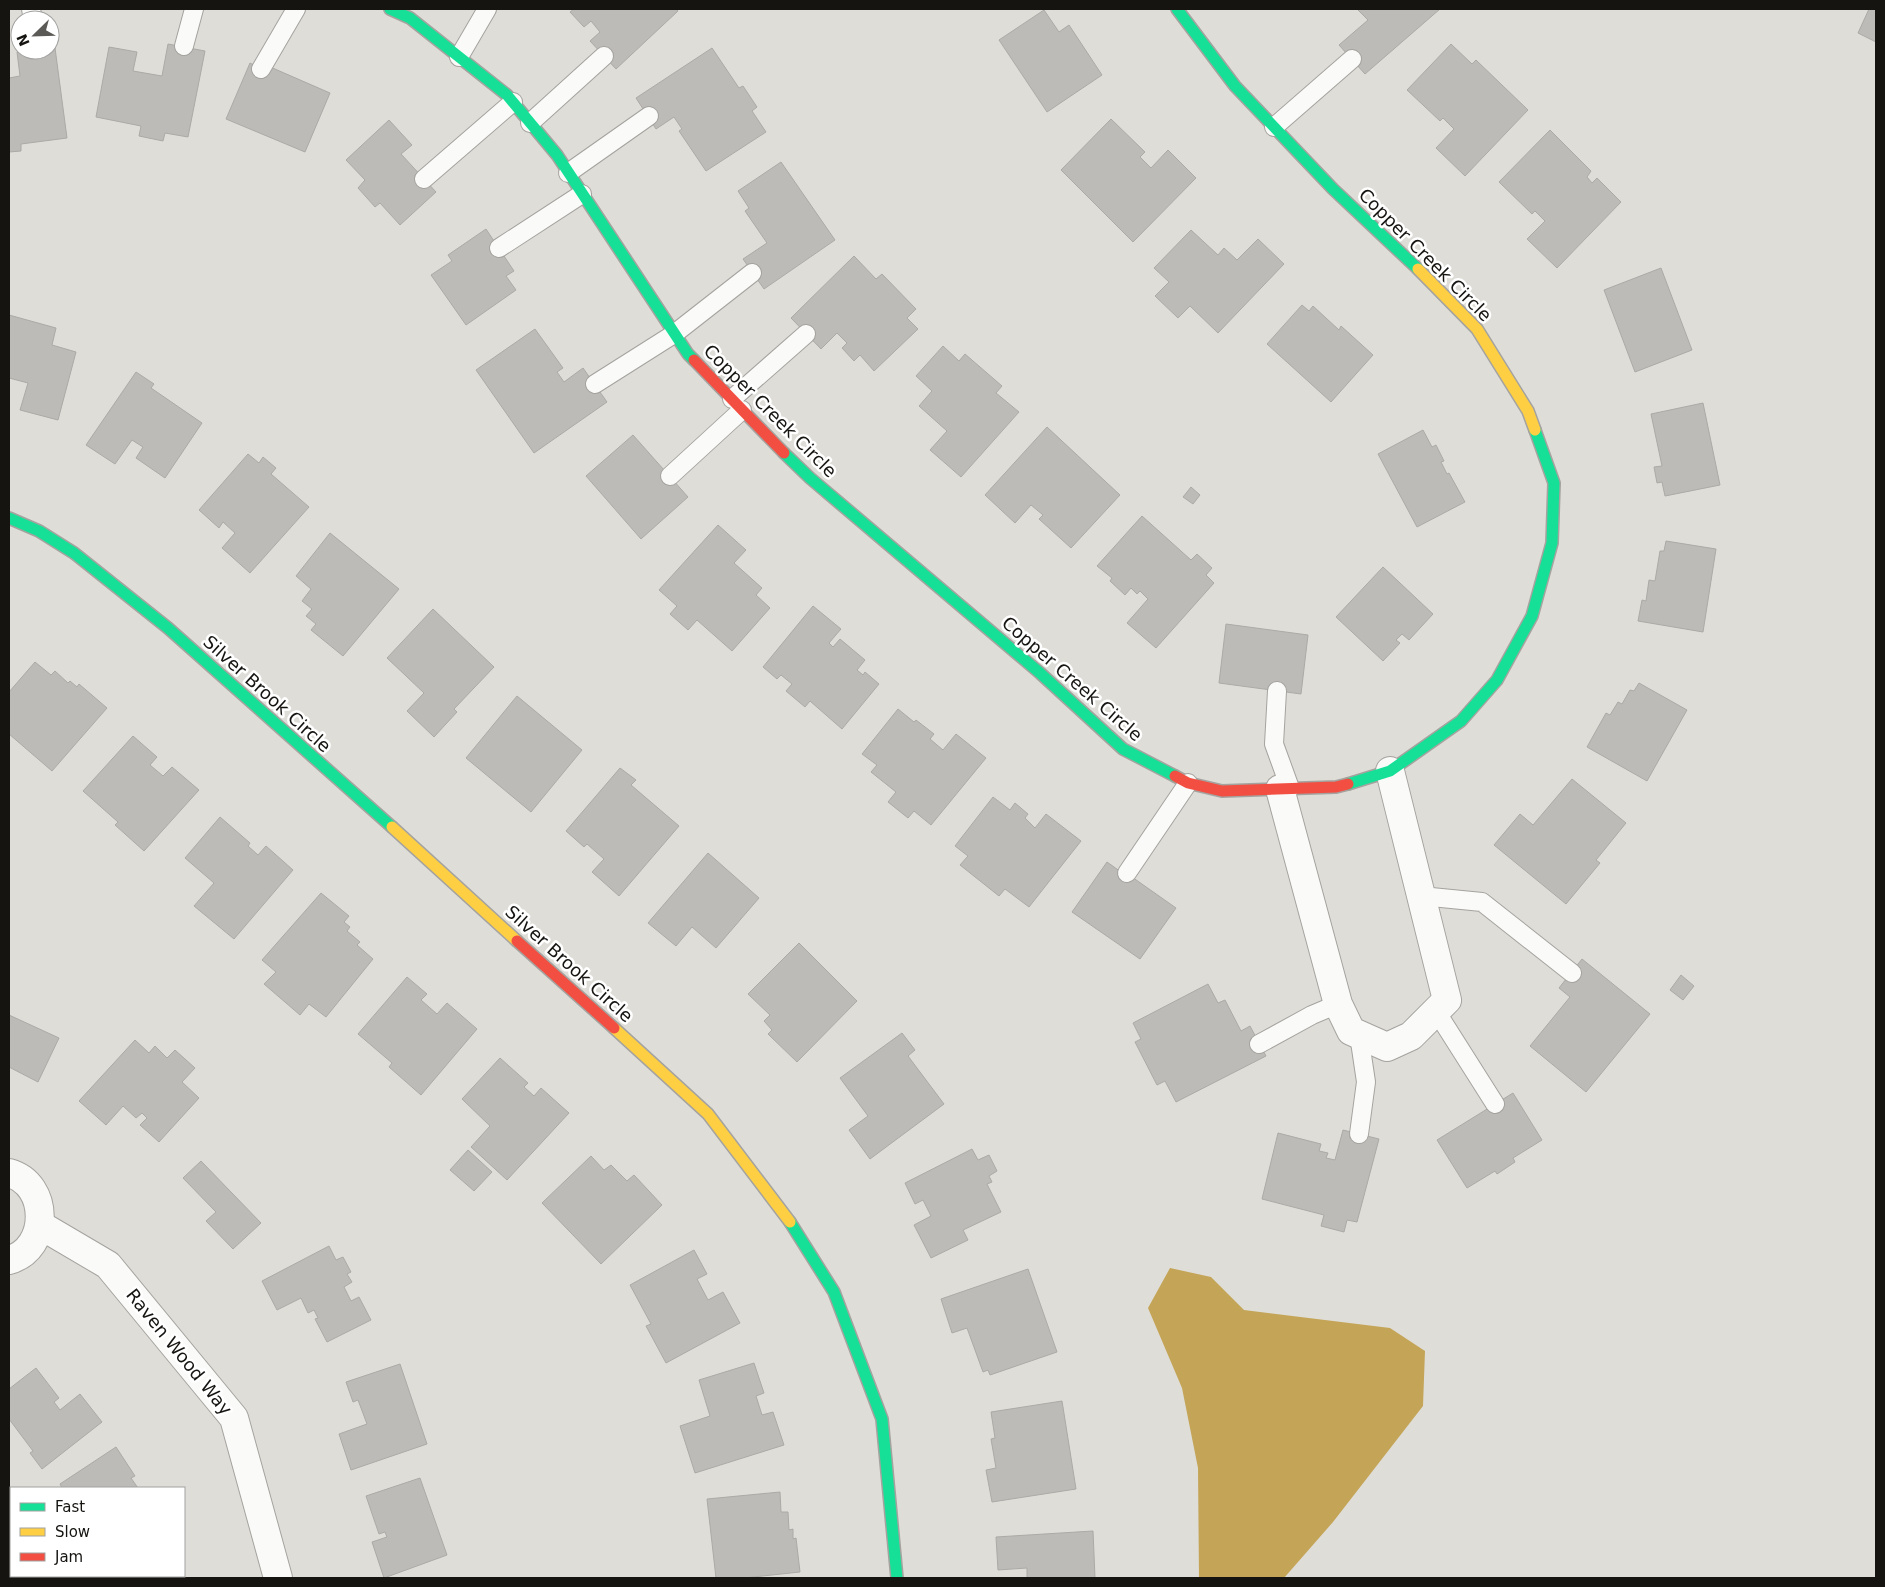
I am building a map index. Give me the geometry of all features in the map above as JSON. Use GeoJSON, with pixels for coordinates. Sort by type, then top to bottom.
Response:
{"type":"FeatureCollection","features":[{"type":"Feature","properties":{"kind":"street","name":"Copper Creek Circle"},"geometry":{"type":"LineString","coordinates":[[390,9],[410,18],[507,95],[557,155],[688,354],[810,478],[1040,673],[1123,749],[1188,783],[1222,791],[1336,787],[1390,771],[1461,721],[1497,680],[1532,616],[1552,543],[1554,483],[1528,411],[1477,329],[1434,285],[1333,189],[1274,128],[1235,86],[1177,9]]}},
{"type":"Feature","properties":{"kind":"street","name":"Silver Brook Circle"},"geometry":{"type":"LineString","coordinates":[[9,518],[38,531],[74,553],[168,628],[355,794],[708,1114],[786,1216],[834,1292],[882,1419],[886,1479],[897,1578]]}},
{"type":"Feature","properties":{"kind":"street"},"geometry":{"type":"LineString","coordinates":[[1285,788],[1338,1004],[1351,1031],[1387,1047],[1411,1036],[1447,1000],[1390,771]]}},
{"type":"Feature","properties":{"kind":"street"},"geometry":{"type":"LineString","coordinates":[[9,1173],[26,1182],[36,1194],[40,1209],[40,1225],[35,1239],[26,1250],[9,1260]]}},
{"type":"Feature","properties":{"kind":"street","name":"Raven Wood Way"},"geometry":{"type":"LineString","coordinates":[[40,1225],[108,1265],[234,1418],[278,1578]]}},
{"type":"Feature","properties":{"kind":"lane"},"geometry":{"type":"LineString","coordinates":[[184,46],[194,9]]}},
{"type":"Feature","properties":{"kind":"lane"},"geometry":{"type":"LineString","coordinates":[[261,69],[296,9]]}},
{"type":"Feature","properties":{"kind":"lane"},"geometry":{"type":"LineString","coordinates":[[459,58],[487,9]]}},
{"type":"Feature","properties":{"kind":"lane"},"geometry":{"type":"LineString","coordinates":[[530,123],[604,56]]}},
{"type":"Feature","properties":{"kind":"lane"},"geometry":{"type":"LineString","coordinates":[[1274,128],[1352,59]]}},
{"type":"Feature","properties":{"kind":"lane"},"geometry":{"type":"LineString","coordinates":[[424,179],[512,102]]}},
{"type":"Feature","properties":{"kind":"lane"},"geometry":{"type":"LineString","coordinates":[[568,173],[648,116]]}},
{"type":"Feature","properties":{"kind":"lane"},"geometry":{"type":"LineString","coordinates":[[499,248],[582,194]]}},
{"type":"Feature","properties":{"kind":"lane"},"geometry":{"type":"LineString","coordinates":[[595,384],[674,334],[752,273]]}},
{"type":"Feature","properties":{"kind":"lane"},"geometry":{"type":"LineString","coordinates":[[670,476],[806,334]]}},
{"type":"Feature","properties":{"kind":"lane"},"geometry":{"type":"LineString","coordinates":[[1277,691],[1274,744],[1285,788]]}},
{"type":"Feature","properties":{"kind":"lane"},"geometry":{"type":"LineString","coordinates":[[1127,873],[1188,783]]}},
{"type":"Feature","properties":{"kind":"lane"},"geometry":{"type":"LineString","coordinates":[[1421,896],[1482,902],[1572,972]]}},
{"type":"Feature","properties":{"kind":"lane"},"geometry":{"type":"LineString","coordinates":[[1259,1044],[1338,1004]]}},
{"type":"Feature","properties":{"kind":"lane"},"geometry":{"type":"LineString","coordinates":[[1436,1011],[1495,1104]]}},
{"type":"Feature","properties":{"kind":"lane"},"geometry":{"type":"LineString","coordinates":[[1358,1035],[1366,1082],[1359,1134]]}},
{"type":"Feature","properties":{"kind":"shaded area"},"geometry":{"type":"Polygon","coordinates":[[[1170,1268],[1211,1277],[1244,1310],[1390,1328],[1425,1351],[1423,1406],[1333,1522],[1284,1578],[1199,1578],[1198,1468],[1182,1388],[1148,1308],[1170,1268]]]}},
{"type":"Feature","properties":{"kind":"building"},"geometry":{"type":"Polygon","coordinates":[[[574,9],[676,9],[678,11],[616,69],[590,41],[600,32],[591,21],[584,27],[570,12],[574,9]]]}},
{"type":"Feature","properties":{"kind":"building"},"geometry":{"type":"Polygon","coordinates":[[[1357,9],[1440,9],[1365,74],[1339,45],[1368,20],[1357,9]]]}},
{"type":"Feature","properties":{"kind":"building"},"geometry":{"type":"Polygon","coordinates":[[[1869,9],[1876,9],[1876,42],[1858,33],[1869,9]]]}},
{"type":"Feature","properties":{"kind":"building"},"geometry":{"type":"Polygon","coordinates":[[[1044,10],[1059,32],[1069,25],[1102,75],[1047,112],[999,40],[1044,10]]]}},
{"type":"Feature","properties":{"kind":"building"},"geometry":{"type":"Polygon","coordinates":[[[168,44],[205,51],[188,137],[165,133],[163,141],[139,136],[141,126],[96,117],[109,47],[137,52],[133,71],[162,76],[168,44]]]}},
{"type":"Feature","properties":{"kind":"building"},"geometry":{"type":"Polygon","coordinates":[[[1451,44],[1472,64],[1476,60],[1528,110],[1465,176],[1436,148],[1454,129],[1443,118],[1440,121],[1407,90],[1451,44]]]}},
{"type":"Feature","properties":{"kind":"building"},"geometry":{"type":"Polygon","coordinates":[[[712,48],[739,88],[743,86],[757,107],[752,111],[766,132],[706,171],[679,131],[682,129],[674,117],[656,129],[636,98],[712,48]]]}},
{"type":"Feature","properties":{"kind":"building"},"geometry":{"type":"Polygon","coordinates":[[[18,60],[57,60],[67,138],[21,144],[21,151],[9,152],[9,78],[20,76],[18,60]]]}},
{"type":"Feature","properties":{"kind":"building"},"geometry":{"type":"Polygon","coordinates":[[[250,63],[261,69],[268,66],[330,93],[305,152],[226,119],[250,63]]]}},
{"type":"Feature","properties":{"kind":"building"},"geometry":{"type":"Polygon","coordinates":[[[1111,119],[1145,152],[1140,157],[1151,168],[1168,150],[1196,178],[1133,242],[1061,170],[1111,119]]]}},
{"type":"Feature","properties":{"kind":"building"},"geometry":{"type":"Polygon","coordinates":[[[389,120],[412,145],[401,154],[436,192],[400,225],[380,203],[375,207],[358,188],[365,180],[346,160],[389,120]]]}},
{"type":"Feature","properties":{"kind":"building"},"geometry":{"type":"Polygon","coordinates":[[[1550,130],[1591,171],[1587,177],[1592,183],[1597,178],[1621,202],[1557,268],[1527,239],[1545,221],[1535,211],[1532,214],[1499,182],[1550,130]]]}},
{"type":"Feature","properties":{"kind":"building"},"geometry":{"type":"Polygon","coordinates":[[[781,162],[835,240],[764,289],[743,259],[767,243],[745,211],[749,208],[738,191],[781,162]]]}},
{"type":"Feature","properties":{"kind":"building"},"geometry":{"type":"Polygon","coordinates":[[[486,229],[514,271],[506,276],[516,290],[466,325],[431,275],[452,261],[448,255],[486,229]]]}},
{"type":"Feature","properties":{"kind":"building"},"geometry":{"type":"Polygon","coordinates":[[[1191,230],[1218,255],[1224,248],[1237,260],[1258,239],[1284,264],[1218,333],[1190,306],[1178,318],[1155,296],[1169,282],[1154,268],[1191,230]]]}},
{"type":"Feature","properties":{"kind":"building"},"geometry":{"type":"Polygon","coordinates":[[[854,256],[876,279],[882,274],[916,309],[907,318],[918,329],[874,371],[860,355],[854,361],[842,348],[847,343],[837,333],[821,349],[791,318],[854,256]]]}},
{"type":"Feature","properties":{"kind":"building"},"geometry":{"type":"Polygon","coordinates":[[[1661,268],[1692,350],[1635,372],[1604,290],[1661,268]]]}},
{"type":"Feature","properties":{"kind":"building"},"geometry":{"type":"Polygon","coordinates":[[[1302,305],[1309,311],[1313,306],[1339,330],[1341,326],[1373,355],[1331,402],[1267,344],[1302,305]]]}},
{"type":"Feature","properties":{"kind":"building"},"geometry":{"type":"Polygon","coordinates":[[[9,315],[56,328],[52,345],[76,352],[58,420],[20,410],[28,383],[9,378],[9,315]]]}},
{"type":"Feature","properties":{"kind":"building"},"geometry":{"type":"Polygon","coordinates":[[[535,329],[563,368],[557,372],[564,382],[583,368],[607,402],[534,453],[476,370],[535,329]]]}},
{"type":"Feature","properties":{"kind":"building"},"geometry":{"type":"Polygon","coordinates":[[[943,346],[959,361],[965,354],[1002,386],[996,393],[1019,412],[961,477],[930,450],[947,431],[919,406],[932,391],[916,376],[943,346]]]}},
{"type":"Feature","properties":{"kind":"building"},"geometry":{"type":"Polygon","coordinates":[[[136,372],[154,384],[151,388],[202,423],[165,478],[136,458],[143,447],[132,440],[115,464],[86,445],[136,372]]]}},
{"type":"Feature","properties":{"kind":"building"},"geometry":{"type":"Polygon","coordinates":[[[1703,403],[1720,485],[1665,496],[1662,482],[1657,483],[1654,467],[1662,466],[1651,414],[1703,403]]]}},
{"type":"Feature","properties":{"kind":"building"},"geometry":{"type":"Polygon","coordinates":[[[1047,427],[1120,495],[1071,548],[1039,519],[1043,515],[1031,505],[1015,523],[985,495],[1047,427]]]}},
{"type":"Feature","properties":{"kind":"building"},"geometry":{"type":"Polygon","coordinates":[[[1423,430],[1432,447],[1436,445],[1444,461],[1441,462],[1447,474],[1449,473],[1465,502],[1417,527],[1378,454],[1423,430]]]}},
{"type":"Feature","properties":{"kind":"building"},"geometry":{"type":"Polygon","coordinates":[[[633,435],[688,497],[641,539],[586,476],[633,435]]]}},
{"type":"Feature","properties":{"kind":"building"},"geometry":{"type":"Polygon","coordinates":[[[248,454],[259,463],[263,457],[276,468],[271,474],[309,507],[250,573],[222,548],[235,533],[223,522],[219,528],[199,510],[248,454]]]}},
{"type":"Feature","properties":{"kind":"building"},"geometry":{"type":"Polygon","coordinates":[[[1191,487],[1200,495],[1193,504],[1183,497],[1191,487]]]}},
{"type":"Feature","properties":{"kind":"building"},"geometry":{"type":"Polygon","coordinates":[[[1142,516],[1191,560],[1197,554],[1212,568],[1206,575],[1214,583],[1156,648],[1127,623],[1148,599],[1140,591],[1137,594],[1131,588],[1125,595],[1110,581],[1112,578],[1097,566],[1142,516]]]}},
{"type":"Feature","properties":{"kind":"building"},"geometry":{"type":"Polygon","coordinates":[[[718,525],[746,550],[734,563],[762,588],[756,595],[770,608],[732,651],[697,620],[688,630],[670,614],[677,606],[659,590],[718,525]]]}},
{"type":"Feature","properties":{"kind":"building"},"geometry":{"type":"Polygon","coordinates":[[[330,533],[399,589],[343,656],[311,630],[316,624],[306,616],[312,609],[302,601],[311,589],[296,576],[330,533]]]}},
{"type":"Feature","properties":{"kind":"building"},"geometry":{"type":"Polygon","coordinates":[[[1666,541],[1716,549],[1703,632],[1638,621],[1642,600],[1646,601],[1649,580],[1655,581],[1660,551],[1664,551],[1666,541]]]}},
{"type":"Feature","properties":{"kind":"building"},"geometry":{"type":"Polygon","coordinates":[[[1383,567],[1433,614],[1409,640],[1402,634],[1396,640],[1400,643],[1383,661],[1336,617],[1383,567]]]}},
{"type":"Feature","properties":{"kind":"building"},"geometry":{"type":"Polygon","coordinates":[[[813,606],[841,629],[829,643],[833,647],[840,639],[865,660],[857,670],[863,675],[865,672],[879,684],[842,729],[810,701],[805,707],[786,691],[792,684],[781,675],[777,679],[763,667],[813,606]]]}},
{"type":"Feature","properties":{"kind":"building"},"geometry":{"type":"Polygon","coordinates":[[[433,609],[494,667],[454,709],[457,712],[434,737],[407,711],[424,693],[387,658],[433,609]]]}},
{"type":"Feature","properties":{"kind":"building"},"geometry":{"type":"Polygon","coordinates":[[[1226,624],[1308,635],[1301,694],[1219,683],[1226,624]]]}},
{"type":"Feature","properties":{"kind":"building"},"geometry":{"type":"Polygon","coordinates":[[[35,662],[51,675],[55,671],[68,683],[70,681],[77,687],[79,684],[107,708],[52,771],[9,734],[9,692],[35,662]]]}},
{"type":"Feature","properties":{"kind":"building"},"geometry":{"type":"Polygon","coordinates":[[[1639,683],[1687,710],[1647,781],[1587,747],[1606,713],[1610,715],[1618,702],[1622,704],[1630,690],[1634,691],[1639,683]]]}},
{"type":"Feature","properties":{"kind":"building"},"geometry":{"type":"Polygon","coordinates":[[[517,696],[582,750],[531,812],[466,758],[517,696]]]}},
{"type":"Feature","properties":{"kind":"building"},"geometry":{"type":"Polygon","coordinates":[[[898,709],[914,722],[916,720],[934,734],[930,739],[943,750],[956,734],[986,758],[931,825],[914,811],[908,818],[888,802],[896,792],[871,772],[877,765],[862,754],[898,709]]]}},
{"type":"Feature","properties":{"kind":"building"},"geometry":{"type":"Polygon","coordinates":[[[133,736],[157,757],[150,765],[163,776],[172,767],[199,790],[144,851],[115,825],[118,822],[83,791],[133,736]]]}},
{"type":"Feature","properties":{"kind":"building"},"geometry":{"type":"Polygon","coordinates":[[[620,768],[636,780],[631,785],[679,826],[619,896],[592,872],[604,859],[587,844],[584,847],[566,831],[620,768]]]}},
{"type":"Feature","properties":{"kind":"building"},"geometry":{"type":"Polygon","coordinates":[[[1572,779],[1626,823],[1596,860],[1600,863],[1566,904],[1494,845],[1520,814],[1533,825],[1572,779]]]}},
{"type":"Feature","properties":{"kind":"building"},"geometry":{"type":"Polygon","coordinates":[[[993,797],[1010,810],[1015,803],[1028,814],[1025,818],[1035,828],[1046,814],[1081,841],[1029,907],[1005,889],[999,896],[960,865],[968,856],[955,846],[993,797]]]}},
{"type":"Feature","properties":{"kind":"building"},"geometry":{"type":"Polygon","coordinates":[[[220,817],[250,843],[248,846],[258,855],[266,846],[293,870],[234,939],[194,906],[214,883],[185,858],[220,817]]]}},
{"type":"Feature","properties":{"kind":"building"},"geometry":{"type":"Polygon","coordinates":[[[708,853],[759,898],[716,948],[692,927],[676,946],[648,923],[708,853]]]}},
{"type":"Feature","properties":{"kind":"building"},"geometry":{"type":"Polygon","coordinates":[[[1107,862],[1121,872],[1122,870],[1176,908],[1140,959],[1072,912],[1107,862]]]}},
{"type":"Feature","properties":{"kind":"building"},"geometry":{"type":"Polygon","coordinates":[[[321,893],[349,916],[344,922],[350,927],[347,931],[360,942],[357,945],[373,959],[326,1017],[309,1004],[300,1015],[264,984],[276,972],[262,960],[321,893]]]}},
{"type":"Feature","properties":{"kind":"building"},"geometry":{"type":"Polygon","coordinates":[[[799,943],[857,1001],[797,1062],[768,1034],[772,1030],[764,1021],[770,1015],[748,994],[799,943]]]}},
{"type":"Feature","properties":{"kind":"building"},"geometry":{"type":"Polygon","coordinates":[[[1582,959],[1650,1014],[1586,1092],[1530,1046],[1570,997],[1559,988],[1582,959]]]}},
{"type":"Feature","properties":{"kind":"building"},"geometry":{"type":"Polygon","coordinates":[[[1681,975],[1694,986],[1683,1000],[1670,990],[1681,975]]]}},
{"type":"Feature","properties":{"kind":"building"},"geometry":{"type":"Polygon","coordinates":[[[407,977],[427,994],[421,1000],[437,1014],[447,1003],[477,1029],[421,1095],[389,1067],[392,1063],[358,1034],[407,977]]]}},
{"type":"Feature","properties":{"kind":"building"},"geometry":{"type":"Polygon","coordinates":[[[1208,984],[1218,1003],[1225,1000],[1241,1031],[1250,1026],[1266,1056],[1176,1102],[1165,1081],[1157,1085],[1135,1042],[1141,1039],[1133,1023],[1208,984]]]}},
{"type":"Feature","properties":{"kind":"building"},"geometry":{"type":"Polygon","coordinates":[[[9,1015],[59,1038],[38,1082],[9,1067],[9,1015]]]}},
{"type":"Feature","properties":{"kind":"building"},"geometry":{"type":"Polygon","coordinates":[[[902,1033],[915,1050],[908,1056],[944,1104],[870,1159],[849,1130],[868,1116],[840,1078],[902,1033]]]}},
{"type":"Feature","properties":{"kind":"building"},"geometry":{"type":"Polygon","coordinates":[[[135,1040],[149,1053],[155,1046],[167,1058],[175,1050],[195,1068],[182,1082],[199,1098],[159,1142],[140,1125],[147,1118],[142,1113],[136,1118],[123,1106],[106,1125],[79,1101],[135,1040]]]}},
{"type":"Feature","properties":{"kind":"building"},"geometry":{"type":"Polygon","coordinates":[[[500,1058],[528,1083],[524,1087],[534,1096],[541,1088],[569,1113],[507,1180],[471,1147],[490,1126],[462,1099],[500,1058]]]}},
{"type":"Feature","properties":{"kind":"building"},"geometry":{"type":"Polygon","coordinates":[[[1513,1093],[1542,1140],[1513,1158],[1515,1162],[1497,1174],[1495,1171],[1467,1188],[1437,1140],[1513,1093]]]}},
{"type":"Feature","properties":{"kind":"building"},"geometry":{"type":"Polygon","coordinates":[[[1343,1130],[1379,1139],[1357,1222],[1347,1220],[1344,1232],[1321,1226],[1324,1215],[1262,1199],[1278,1133],[1321,1144],[1319,1151],[1328,1153],[1326,1158],[1335,1160],[1343,1130]]]}},
{"type":"Feature","properties":{"kind":"building"},"geometry":{"type":"Polygon","coordinates":[[[972,1149],[978,1160],[989,1155],[997,1171],[989,1176],[992,1182],[987,1184],[1001,1212],[963,1230],[968,1240],[931,1258],[914,1225],[931,1216],[923,1200],[915,1204],[905,1183],[972,1149]]]}},
{"type":"Feature","properties":{"kind":"building"},"geometry":{"type":"Polygon","coordinates":[[[468,1150],[492,1172],[474,1191],[450,1170],[468,1150]]]}},
{"type":"Feature","properties":{"kind":"building"},"geometry":{"type":"Polygon","coordinates":[[[591,1156],[604,1170],[611,1165],[627,1181],[634,1175],[662,1205],[601,1264],[542,1203],[591,1156]]]}},
{"type":"Feature","properties":{"kind":"building"},"geometry":{"type":"Polygon","coordinates":[[[201,1161],[261,1223],[233,1249],[206,1221],[216,1212],[183,1178],[201,1161]]]}},
{"type":"Feature","properties":{"kind":"building"},"geometry":{"type":"Polygon","coordinates":[[[329,1246],[336,1260],[343,1257],[351,1272],[347,1274],[352,1282],[344,1287],[351,1301],[359,1297],[371,1320],[327,1342],[315,1319],[318,1318],[314,1310],[308,1313],[301,1298],[277,1310],[262,1281],[329,1246]]]}},
{"type":"Feature","properties":{"kind":"building"},"geometry":{"type":"Polygon","coordinates":[[[694,1250],[707,1274],[697,1279],[708,1300],[723,1292],[740,1323],[666,1363],[646,1326],[651,1324],[630,1285],[694,1250]]]}},
{"type":"Feature","properties":{"kind":"building"},"geometry":{"type":"Polygon","coordinates":[[[1028,1269],[1057,1352],[990,1375],[988,1370],[983,1372],[967,1328],[952,1333],[941,1299],[1028,1269]]]}},
{"type":"Feature","properties":{"kind":"building"},"geometry":{"type":"Polygon","coordinates":[[[754,1363],[764,1393],[756,1396],[762,1415],[773,1412],[784,1445],[695,1473],[680,1426],[710,1416],[699,1380],[754,1363]]]}},
{"type":"Feature","properties":{"kind":"building"},"geometry":{"type":"Polygon","coordinates":[[[400,1364],[427,1444],[351,1470],[339,1434],[367,1424],[358,1400],[353,1402],[346,1382],[400,1364]]]}},
{"type":"Feature","properties":{"kind":"building"},"geometry":{"type":"Polygon","coordinates":[[[36,1368],[59,1398],[54,1402],[60,1410],[80,1394],[102,1422],[42,1469],[30,1453],[33,1451],[9,1419],[9,1389],[36,1368]]]}},
{"type":"Feature","properties":{"kind":"building"},"geometry":{"type":"Polygon","coordinates":[[[1062,1401],[1076,1489],[992,1502],[986,1470],[996,1468],[991,1439],[995,1438],[991,1412],[1062,1401]]]}},
{"type":"Feature","properties":{"kind":"building"},"geometry":{"type":"Polygon","coordinates":[[[116,1447],[135,1476],[131,1478],[137,1487],[62,1487],[60,1484],[116,1447]]]}},
{"type":"Feature","properties":{"kind":"building"},"geometry":{"type":"Polygon","coordinates":[[[420,1478],[447,1555],[384,1578],[372,1542],[387,1537],[385,1532],[379,1534],[366,1496],[420,1478]]]}},
{"type":"Feature","properties":{"kind":"building"},"geometry":{"type":"Polygon","coordinates":[[[780,1492],[781,1512],[788,1512],[789,1530],[793,1529],[793,1539],[796,1538],[800,1572],[744,1578],[716,1578],[707,1499],[780,1492]]]}},
{"type":"Feature","properties":{"kind":"building"},"geometry":{"type":"Polygon","coordinates":[[[1093,1531],[1095,1578],[1027,1578],[1027,1568],[998,1570],[996,1537],[1093,1531]]]}},
{"type":"Feature","properties":{"kind":"traffic: fast"},"geometry":{"type":"LineString","coordinates":[[390,9],[410,18],[507,95],[557,155],[688,354],[694,360]]}},
{"type":"Feature","properties":{"kind":"traffic: fast"},"geometry":{"type":"LineString","coordinates":[[1177,9],[1235,86],[1333,189],[1418,269]]}},
{"type":"Feature","properties":{"kind":"traffic: fast"},"geometry":{"type":"LineString","coordinates":[[1348,784],[1390,771],[1461,721],[1497,680],[1532,616],[1552,543],[1554,483],[1535,430]]}},
{"type":"Feature","properties":{"kind":"traffic: fast"},"geometry":{"type":"LineString","coordinates":[[784,453],[810,478],[1040,673],[1123,749],[1175,776]]}},
{"type":"Feature","properties":{"kind":"traffic: fast"},"geometry":{"type":"LineString","coordinates":[[9,518],[39,531],[74,553],[168,628],[392,827]]}},
{"type":"Feature","properties":{"kind":"traffic: fast"},"geometry":{"type":"LineString","coordinates":[[790,1222],[834,1292],[882,1419],[897,1578]]}},
{"type":"Feature","properties":{"kind":"traffic: slow"},"geometry":{"type":"LineString","coordinates":[[1418,269],[1477,329],[1528,411],[1535,430]]}},
{"type":"Feature","properties":{"kind":"traffic: slow"},"geometry":{"type":"LineString","coordinates":[[392,827],[517,941]]}},
{"type":"Feature","properties":{"kind":"traffic: slow"},"geometry":{"type":"LineString","coordinates":[[614,1028],[708,1114],[790,1222]]}},
{"type":"Feature","properties":{"kind":"traffic: jam"},"geometry":{"type":"LineString","coordinates":[[694,360],[784,453]]}},
{"type":"Feature","properties":{"kind":"traffic: jam"},"geometry":{"type":"LineString","coordinates":[[1175,776],[1188,783],[1222,791],[1336,787],[1348,784]]}},
{"type":"Feature","properties":{"kind":"traffic: jam"},"geometry":{"type":"LineString","coordinates":[[517,941],[614,1028]]}}]}
